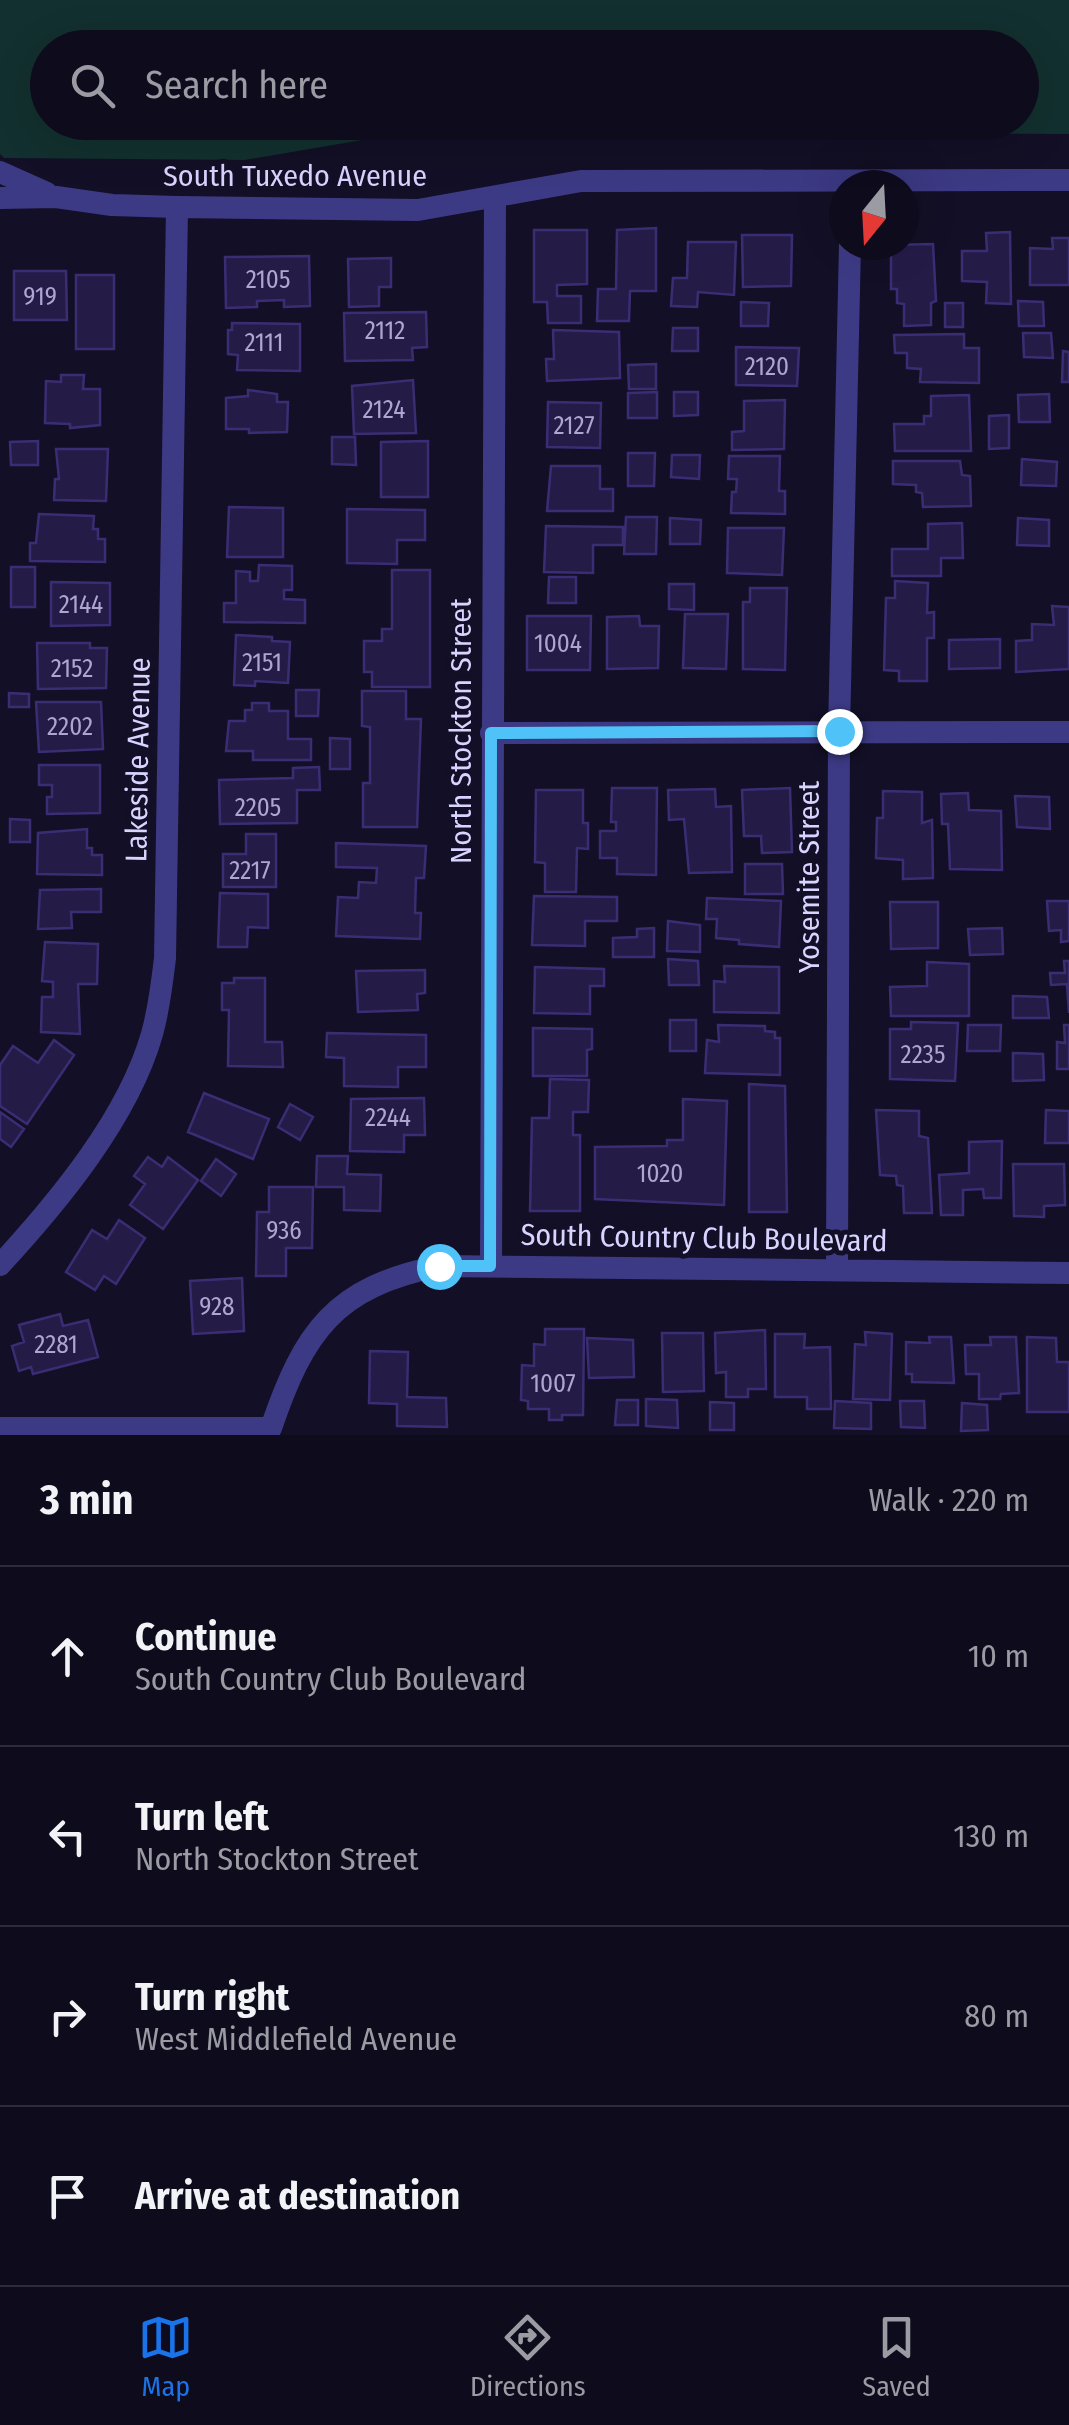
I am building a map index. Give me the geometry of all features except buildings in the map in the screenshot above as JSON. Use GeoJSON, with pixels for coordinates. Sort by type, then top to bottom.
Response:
{"type":"FeatureCollection","features":[{"type":"Feature","properties":{"kind":"street"},"geometry":{"type":"LineString","coordinates":[[0,172],[56,196]]}},
{"type":"Feature","properties":{"kind":"street","name":"South Tuxedo Avenue"},"geometry":{"type":"LineString","coordinates":[[919,182],[1069,180]]}},
{"type":"Feature","properties":{"kind":"street","name":"South Tuxedo Avenue"},"geometry":{"type":"LineString","coordinates":[[0,198],[56,196],[112,205],[177,208],[418,210],[582,182],[829,183]]}},
{"type":"Feature","properties":{"kind":"street","name":"North Stockton Street"},"geometry":{"type":"LineString","coordinates":[[490,1266],[494,196]]}},
{"type":"Feature","properties":{"kind":"street","name":"Lakeside Avenue"},"geometry":{"type":"LineString","coordinates":[[0,1265],[37,1225],[99,1141],[139,1070],[160,1004],[165,958],[177,208]]}},
{"type":"Feature","properties":{"kind":"street","name":"Yosemite Street"},"geometry":{"type":"LineString","coordinates":[[837,1269],[839,731],[850,260]]}},
{"type":"Feature","properties":{"kind":"street"},"geometry":{"type":"LineString","coordinates":[[491,733],[1069,732]]}},
{"type":"Feature","properties":{"kind":"street","name":"South Country Club Boulevard"},"geometry":{"type":"LineString","coordinates":[[0,1428],[272,1431],[285,1387],[309,1342],[332,1314],[365,1288],[400,1274],[439,1266],[1069,1273]]}},
{"type":"Feature","properties":{"kind":"green space"},"geometry":{"type":"Polygon","coordinates":[[[0,0],[1069,0],[1069,134],[1039,134],[1039,30],[30,30],[30,140],[362,140],[245,160],[4,158],[0,154],[0,0]]]}},
{"type":"Feature","properties":{"kind":"route"},"geometry":{"type":"LineString","coordinates":[[439,1266],[490,1266],[491,733],[839,731]]}}]}
